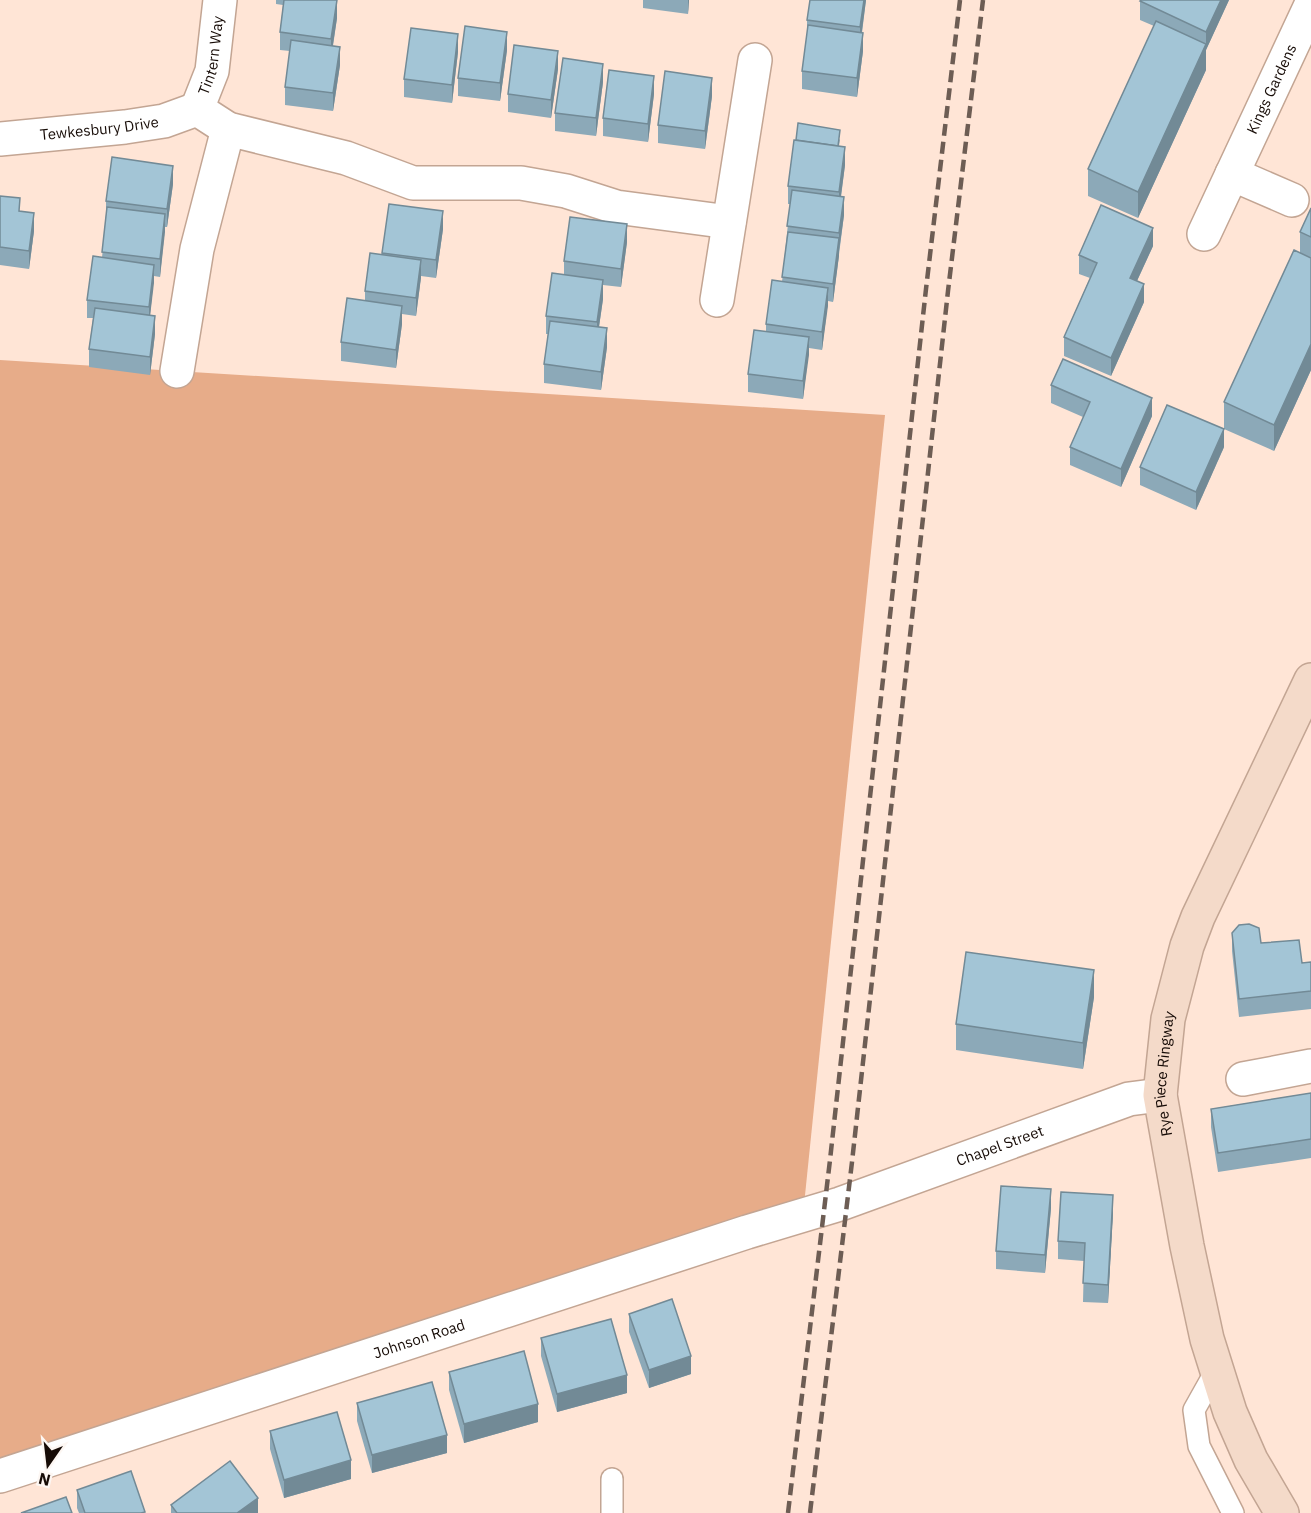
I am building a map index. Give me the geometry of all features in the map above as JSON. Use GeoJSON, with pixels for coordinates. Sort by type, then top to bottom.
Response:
{"type":"FeatureCollection","features":[{"type":"Feature","properties":{"kind":"main road","name":"Rye Piece Ringway"},"geometry":{"type":"LineString","coordinates":[[1282,1513],[1251,1460],[1230,1412],[1207,1339],[1187,1246],[1160,1095],[1168,1019],[1187,946],[1198,917],[1311,680]]}},
{"type":"Feature","properties":{"kind":"street","name":"Tintern Way"},"geometry":{"type":"LineString","coordinates":[[197,109],[212,71],[219,0]]}},
{"type":"Feature","properties":{"kind":"street","name":"Kings Gardens"},"geometry":{"type":"LineString","coordinates":[[1204,234],[1310,2]]}},
{"type":"Feature","properties":{"kind":"street"},"geometry":{"type":"LineString","coordinates":[[717,300],[754,60]]}},
{"type":"Feature","properties":{"kind":"street"},"geometry":{"type":"LineString","coordinates":[[197,109],[228,129],[346,158],[413,183],[521,183],[566,191],[616,207],[729,222]]}},
{"type":"Feature","properties":{"kind":"street","name":"Tewkesbury Drive"},"geometry":{"type":"LineString","coordinates":[[0,139],[125,127],[164,121],[197,109]]}},
{"type":"Feature","properties":{"kind":"street"},"geometry":{"type":"LineString","coordinates":[[177,371],[197,249],[228,129]]}},
{"type":"Feature","properties":{"kind":"street"},"geometry":{"type":"LineString","coordinates":[[1232,174],[1292,200]]}},
{"type":"Feature","properties":{"kind":"street"},"geometry":{"type":"LineString","coordinates":[[1243,1079],[1311,1066]]}},
{"type":"Feature","properties":{"kind":"street","name":"Chapel Street"},"geometry":{"type":"LineString","coordinates":[[840,1204],[1129,1099],[1160,1095]]}},
{"type":"Feature","properties":{"kind":"street","name":"Johnson Road"},"geometry":{"type":"LineString","coordinates":[[0,1476],[747,1232],[840,1204]]}},
{"type":"Feature","properties":{"kind":"lane"},"geometry":{"type":"LineString","coordinates":[[1217,1369],[1194,1410],[1199,1446],[1233,1513]]}},
{"type":"Feature","properties":{"kind":"lane"},"geometry":{"type":"LineString","coordinates":[[612,1479],[612,1513]]}},
{"type":"Feature","properties":{"kind":"shaded area"},"geometry":{"type":"Polygon","coordinates":[[[0,360],[885,415],[804,1205],[0,1466],[0,360]]]}},
{"type":"Feature","properties":{"kind":"building"},"geometry":{"type":"Polygon","coordinates":[[[284,0],[337,0],[331,39],[280,32],[284,0]]]}},
{"type":"Feature","properties":{"kind":"building"},"geometry":{"type":"Polygon","coordinates":[[[810,0],[864,0],[860,27],[807,20],[810,0]]]}},
{"type":"Feature","properties":{"kind":"building"},"geometry":{"type":"Polygon","coordinates":[[[1141,0],[1221,0],[1206,32],[1141,0]]]}},
{"type":"Feature","properties":{"kind":"building"},"geometry":{"type":"Polygon","coordinates":[[[1156,21],[1206,44],[1138,192],[1088,169],[1156,21]]]}},
{"type":"Feature","properties":{"kind":"building"},"geometry":{"type":"Polygon","coordinates":[[[808,25],[863,33],[857,78],[802,71],[808,25]]]}},
{"type":"Feature","properties":{"kind":"building"},"geometry":{"type":"Polygon","coordinates":[[[465,26],[507,32],[500,83],[458,78],[465,26]]]}},
{"type":"Feature","properties":{"kind":"building"},"geometry":{"type":"Polygon","coordinates":[[[411,28],[458,34],[452,85],[404,79],[411,28]]]}},
{"type":"Feature","properties":{"kind":"building"},"geometry":{"type":"Polygon","coordinates":[[[291,40],[340,47],[333,93],[285,87],[291,40]]]}},
{"type":"Feature","properties":{"kind":"building"},"geometry":{"type":"Polygon","coordinates":[[[514,45],[558,51],[551,100],[508,94],[514,45]]]}},
{"type":"Feature","properties":{"kind":"building"},"geometry":{"type":"Polygon","coordinates":[[[563,58],[603,64],[596,118],[555,113],[563,58]]]}},
{"type":"Feature","properties":{"kind":"building"},"geometry":{"type":"Polygon","coordinates":[[[609,70],[654,76],[648,124],[603,118],[609,70]]]}},
{"type":"Feature","properties":{"kind":"building"},"geometry":{"type":"Polygon","coordinates":[[[665,71],[712,78],[705,131],[658,125],[665,71]]]}},
{"type":"Feature","properties":{"kind":"building"},"geometry":{"type":"Polygon","coordinates":[[[798,123],[840,130],[838,146],[796,140],[798,123]]]}},
{"type":"Feature","properties":{"kind":"building"},"geometry":{"type":"Polygon","coordinates":[[[794,140],[845,147],[839,192],[788,186],[794,140]]]}},
{"type":"Feature","properties":{"kind":"building"},"geometry":{"type":"Polygon","coordinates":[[[112,157],[173,166],[167,209],[106,201],[112,157]]]}},
{"type":"Feature","properties":{"kind":"building"},"geometry":{"type":"Polygon","coordinates":[[[792,190],[844,197],[839,233],[787,226],[792,190]]]}},
{"type":"Feature","properties":{"kind":"building"},"geometry":{"type":"Polygon","coordinates":[[[0,196],[20,198],[19,211],[34,213],[29,251],[0,247],[0,196]]]}},
{"type":"Feature","properties":{"kind":"building"},"geometry":{"type":"Polygon","coordinates":[[[389,204],[443,211],[436,260],[382,253],[389,204]]]}},
{"type":"Feature","properties":{"kind":"building"},"geometry":{"type":"Polygon","coordinates":[[[1101,205],[1153,228],[1130,278],[1144,284],[1111,358],[1064,337],[1097,263],[1079,255],[1101,205]]]}},
{"type":"Feature","properties":{"kind":"building"},"geometry":{"type":"Polygon","coordinates":[[[107,207],[165,214],[160,259],[102,252],[107,207]]]}},
{"type":"Feature","properties":{"kind":"building"},"geometry":{"type":"Polygon","coordinates":[[[1311,208],[1311,237],[1300,232],[1311,208]]]}},
{"type":"Feature","properties":{"kind":"building"},"geometry":{"type":"Polygon","coordinates":[[[570,217],[627,224],[621,269],[564,261],[570,217]]]}},
{"type":"Feature","properties":{"kind":"building"},"geometry":{"type":"Polygon","coordinates":[[[788,232],[839,238],[833,284],[782,277],[788,232]]]}},
{"type":"Feature","properties":{"kind":"building"},"geometry":{"type":"Polygon","coordinates":[[[1294,250],[1311,258],[1311,344],[1274,425],[1224,402],[1294,250]]]}},
{"type":"Feature","properties":{"kind":"building"},"geometry":{"type":"Polygon","coordinates":[[[370,253],[421,260],[416,298],[365,291],[370,253]]]}},
{"type":"Feature","properties":{"kind":"building"},"geometry":{"type":"Polygon","coordinates":[[[93,256],[154,265],[149,307],[87,300],[93,256]]]}},
{"type":"Feature","properties":{"kind":"building"},"geometry":{"type":"Polygon","coordinates":[[[552,273],[603,280],[597,322],[546,316],[552,273]]]}},
{"type":"Feature","properties":{"kind":"building"},"geometry":{"type":"Polygon","coordinates":[[[772,280],[828,288],[822,332],[766,324],[772,280]]]}},
{"type":"Feature","properties":{"kind":"building"},"geometry":{"type":"Polygon","coordinates":[[[347,298],[402,306],[396,350],[341,342],[347,298]]]}},
{"type":"Feature","properties":{"kind":"building"},"geometry":{"type":"Polygon","coordinates":[[[95,308],[155,316],[150,357],[89,349],[95,308]]]}},
{"type":"Feature","properties":{"kind":"building"},"geometry":{"type":"Polygon","coordinates":[[[550,321],[607,328],[601,372],[544,364],[550,321]]]}},
{"type":"Feature","properties":{"kind":"building"},"geometry":{"type":"Polygon","coordinates":[[[754,330],[809,337],[803,381],[748,374],[754,330]]]}},
{"type":"Feature","properties":{"kind":"building"},"geometry":{"type":"Polygon","coordinates":[[[1063,359],[1152,398],[1121,469],[1070,447],[1090,402],[1051,385],[1063,359]]]}},
{"type":"Feature","properties":{"kind":"building"},"geometry":{"type":"Polygon","coordinates":[[[1167,405],[1224,429],[1196,492],[1140,467],[1167,405]]]}},
{"type":"Feature","properties":{"kind":"building"},"geometry":{"type":"Polygon","coordinates":[[[1249,924],[1259,928],[1261,943],[1299,940],[1302,963],[1311,962],[1311,991],[1239,999],[1232,933],[1239,925],[1249,924]]]}},
{"type":"Feature","properties":{"kind":"building"},"geometry":{"type":"Polygon","coordinates":[[[966,952],[1094,970],[1083,1043],[956,1024],[966,952]]]}},
{"type":"Feature","properties":{"kind":"building"},"geometry":{"type":"Polygon","coordinates":[[[1311,1093],[1311,1139],[1218,1153],[1211,1109],[1311,1093]]]}},
{"type":"Feature","properties":{"kind":"building"},"geometry":{"type":"Polygon","coordinates":[[[1001,1186],[1051,1189],[1045,1255],[996,1251],[1001,1186]]]}},
{"type":"Feature","properties":{"kind":"building"},"geometry":{"type":"Polygon","coordinates":[[[1061,1192],[1113,1195],[1108,1285],[1083,1283],[1085,1243],[1058,1241],[1061,1192]]]}},
{"type":"Feature","properties":{"kind":"building"},"geometry":{"type":"Polygon","coordinates":[[[672,1299],[691,1356],[649,1370],[629,1314],[672,1299]]]}},
{"type":"Feature","properties":{"kind":"building"},"geometry":{"type":"Polygon","coordinates":[[[611,1319],[627,1375],[557,1394],[541,1338],[611,1319]]]}},
{"type":"Feature","properties":{"kind":"building"},"geometry":{"type":"Polygon","coordinates":[[[524,1351],[538,1404],[464,1424],[449,1372],[524,1351]]]}},
{"type":"Feature","properties":{"kind":"building"},"geometry":{"type":"Polygon","coordinates":[[[432,1382],[447,1435],[372,1455],[357,1403],[432,1382]]]}},
{"type":"Feature","properties":{"kind":"building"},"geometry":{"type":"Polygon","coordinates":[[[337,1412],[351,1460],[284,1480],[270,1431],[337,1412]]]}},
{"type":"Feature","properties":{"kind":"building"},"geometry":{"type":"Polygon","coordinates":[[[230,1461],[258,1498],[237,1513],[177,1513],[171,1505],[230,1461]]]}},
{"type":"Feature","properties":{"kind":"building"},"geometry":{"type":"Polygon","coordinates":[[[131,1471],[145,1512],[85,1513],[77,1490],[131,1471]]]}},
{"type":"Feature","properties":{"kind":"building"},"geometry":{"type":"Polygon","coordinates":[[[66,1497],[72,1513],[21,1513],[66,1497]]]}},
{"type":"Feature","properties":{"kind":"railway"},"geometry":{"type":"LineString","coordinates":[[788,1513],[830,1160],[960,0]]}},
{"type":"Feature","properties":{"kind":"railway"},"geometry":{"type":"LineString","coordinates":[[810,1513],[852,1162],[948,291],[983,0]]}}]}
